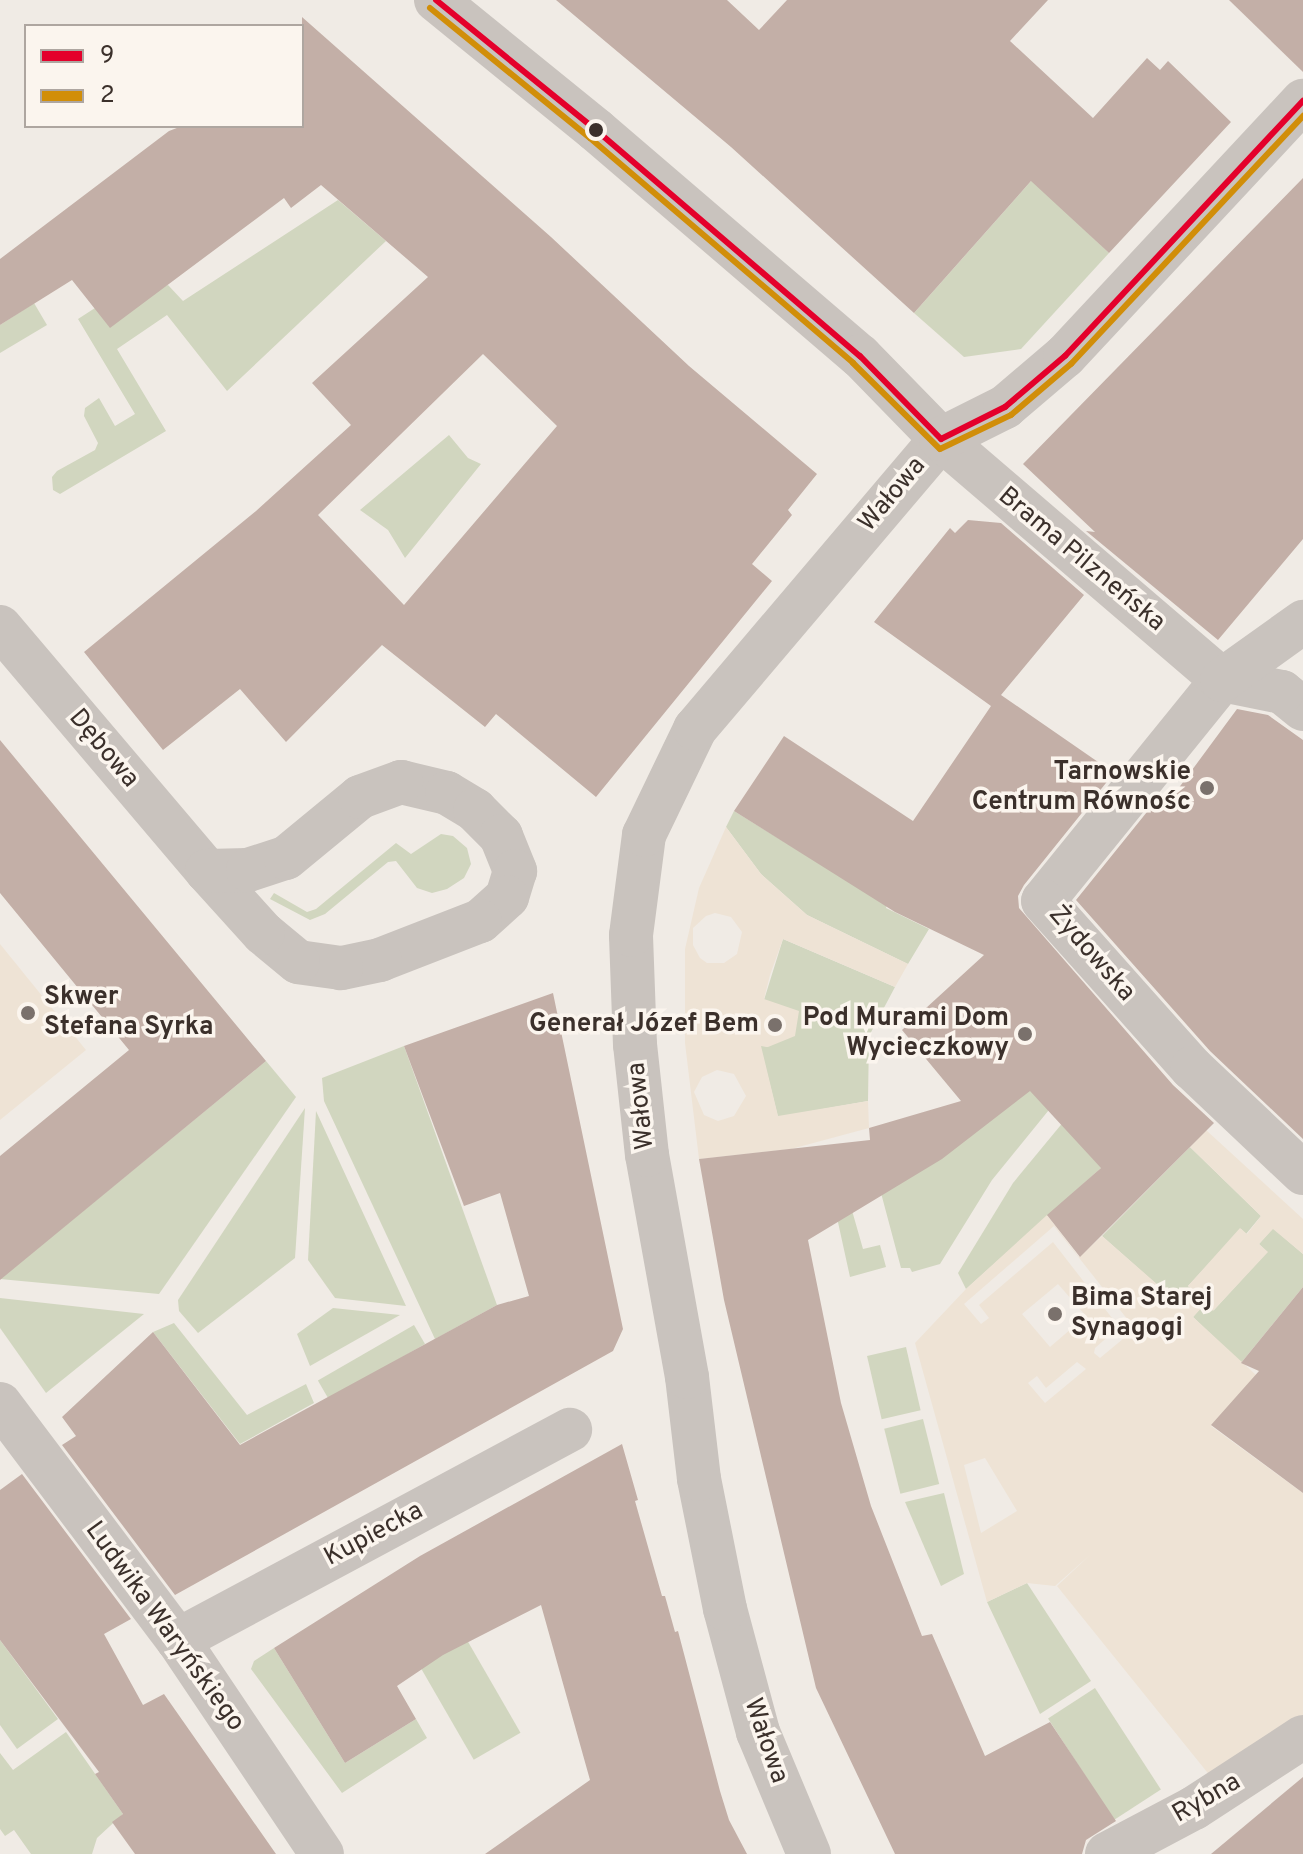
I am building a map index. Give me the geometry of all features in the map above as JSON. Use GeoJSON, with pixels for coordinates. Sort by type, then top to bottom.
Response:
{"type":"FeatureCollection","features":[{"type":"Feature","properties":{"kind":"street","name":"Brama Pilzneńska"},"geometry":{"type":"LineString","coordinates":[[436,0],[596,130],[860,356],[941,439],[1222,680]]}},
{"type":"Feature","properties":{"kind":"street"},"geometry":{"type":"LineString","coordinates":[[941,439],[1005,407],[1065,356],[1303,101]]}},
{"type":"Feature","properties":{"kind":"street","name":"Wałowa"},"geometry":{"type":"LineString","coordinates":[[809,1854],[758,1732],[725,1609],[699,1479],[687,1377],[647,1155],[635,1045],[631,935],[644,835],[695,729],[941,439]]}},
{"type":"Feature","properties":{"kind":"street"},"geometry":{"type":"LineString","coordinates":[[1222,680],[1303,622]]}},
{"type":"Feature","properties":{"kind":"street","name":"Dębowa"},"geometry":{"type":"LineString","coordinates":[[0,627],[207,871],[263,933],[298,962],[341,968],[380,960],[480,921],[507,897],[515,871],[501,836],[475,810],[447,793],[401,782],[360,797],[286,858],[248,870],[207,871]]}},
{"type":"Feature","properties":{"kind":"street"},"geometry":{"type":"LineString","coordinates":[[1222,680],[1282,692],[1303,709]]}},
{"type":"Feature","properties":{"kind":"street","name":"Żydowska"},"geometry":{"type":"LineString","coordinates":[[1222,680],[1043,901],[1192,1068],[1303,1173]]}},
{"type":"Feature","properties":{"kind":"street","name":"Ludwika Waryńskiego"},"geometry":{"type":"LineString","coordinates":[[0,1404],[178,1640],[322,1854]]}},
{"type":"Feature","properties":{"kind":"street","name":"Kupiecka"},"geometry":{"type":"LineString","coordinates":[[178,1640],[570,1430]]}},
{"type":"Feature","properties":{"kind":"street","name":"Rybna"},"geometry":{"type":"LineString","coordinates":[[1107,1854],[1194,1808],[1303,1737]]}},
{"type":"Feature","properties":{"kind":"green space"},"geometry":{"type":"Polygon","coordinates":[[[1032,180],[1109,253],[1021,349],[964,357],[914,313],[1032,180]]]}},
{"type":"Feature","properties":{"kind":"green space"},"geometry":{"type":"Polygon","coordinates":[[[338,200],[386,241],[227,391],[167,315],[117,349],[166,431],[60,494],[53,490],[52,477],[57,471],[95,450],[98,443],[84,416],[85,408],[99,398],[115,426],[135,414],[78,319],[95,308],[168,285],[183,301],[338,200]]]}},
{"type":"Feature","properties":{"kind":"green space"},"geometry":{"type":"Polygon","coordinates":[[[34,303],[47,325],[0,353],[0,325],[34,303]]]}},
{"type":"Feature","properties":{"kind":"green space"},"geometry":{"type":"Polygon","coordinates":[[[449,435],[468,458],[481,464],[405,558],[388,530],[360,510],[449,435]]]}},
{"type":"Feature","properties":{"kind":"green space"},"geometry":{"type":"Polygon","coordinates":[[[734,811],[887,905],[886,908],[929,929],[908,964],[807,915],[761,874],[726,827],[734,811]]]}},
{"type":"Feature","properties":{"kind":"green space"},"geometry":{"type":"Polygon","coordinates":[[[441,834],[453,836],[467,848],[471,864],[464,878],[447,889],[432,893],[417,888],[396,861],[388,862],[325,914],[310,920],[270,899],[274,893],[307,912],[316,909],[396,843],[411,854],[441,834]]]}},
{"type":"Feature","properties":{"kind":"green space"},"geometry":{"type":"Polygon","coordinates":[[[783,939],[895,987],[869,1036],[868,1101],[778,1117],[760,1045],[768,1047],[764,1000],[783,939]]]}},
{"type":"Feature","properties":{"kind":"green space"},"geometry":{"type":"Polygon","coordinates":[[[404,1046],[497,1305],[435,1339],[324,1101],[322,1078],[404,1046]]]}},
{"type":"Feature","properties":{"kind":"green space"},"geometry":{"type":"Polygon","coordinates":[[[1100,1047],[992,1180],[940,1264],[912,1272],[910,1268],[901,1268],[881,1193],[1026,1086],[1100,1047]]]}},
{"type":"Feature","properties":{"kind":"green space"},"geometry":{"type":"Polygon","coordinates":[[[266,1061],[296,1097],[159,1294],[0,1279],[266,1061]]]}},
{"type":"Feature","properties":{"kind":"green space"},"geometry":{"type":"Polygon","coordinates":[[[1093,1086],[1101,1168],[966,1289],[958,1273],[1013,1183],[1093,1086]]]}},
{"type":"Feature","properties":{"kind":"green space"},"geometry":{"type":"Polygon","coordinates":[[[305,1108],[295,1258],[198,1333],[179,1311],[178,1300],[305,1108]]]}},
{"type":"Feature","properties":{"kind":"green space"},"geometry":{"type":"Polygon","coordinates":[[[316,1111],[406,1306],[335,1298],[308,1260],[316,1111]]]}},
{"type":"Feature","properties":{"kind":"green space"},"geometry":{"type":"Polygon","coordinates":[[[1190,1147],[1261,1216],[1246,1234],[1241,1229],[1188,1286],[1195,1292],[1181,1306],[1102,1236],[1190,1147]]]}},
{"type":"Feature","properties":{"kind":"green space"},"geometry":{"type":"Polygon","coordinates":[[[849,1200],[863,1249],[880,1245],[886,1267],[850,1277],[834,1204],[849,1200]]]}},
{"type":"Feature","properties":{"kind":"green space"},"geometry":{"type":"Polygon","coordinates":[[[1273,1228],[1303,1254],[1303,1287],[1241,1363],[1193,1317],[1206,1302],[1214,1310],[1267,1252],[1259,1244],[1273,1228]]]}},
{"type":"Feature","properties":{"kind":"green space"},"geometry":{"type":"Polygon","coordinates":[[[0,1298],[144,1314],[46,1393],[0,1328],[0,1298]]]}},
{"type":"Feature","properties":{"kind":"green space"},"geometry":{"type":"Polygon","coordinates":[[[333,1308],[400,1315],[310,1366],[297,1334],[333,1308]]]}},
{"type":"Feature","properties":{"kind":"green space"},"geometry":{"type":"Polygon","coordinates":[[[174,1323],[247,1415],[306,1384],[314,1403],[240,1444],[153,1332],[174,1323]]]}},
{"type":"Feature","properties":{"kind":"green space"},"geometry":{"type":"Polygon","coordinates":[[[414,1325],[425,1344],[329,1400],[318,1380],[414,1325]]]}},
{"type":"Feature","properties":{"kind":"green space"},"geometry":{"type":"Polygon","coordinates":[[[906,1347],[921,1410],[882,1419],[867,1356],[906,1347]]]}},
{"type":"Feature","properties":{"kind":"green space"},"geometry":{"type":"Polygon","coordinates":[[[923,1419],[939,1484],[900,1494],[884,1429],[923,1419]]]}},
{"type":"Feature","properties":{"kind":"green space"},"geometry":{"type":"Polygon","coordinates":[[[944,1493],[964,1574],[941,1586],[905,1502],[944,1493]]]}},
{"type":"Feature","properties":{"kind":"green space"},"geometry":{"type":"Polygon","coordinates":[[[1027,1583],[1091,1681],[1040,1714],[987,1602],[1027,1583]]]}},
{"type":"Feature","properties":{"kind":"green space"},"geometry":{"type":"Polygon","coordinates":[[[0,1640],[58,1719],[17,1749],[0,1725],[0,1640]]]}},
{"type":"Feature","properties":{"kind":"green space"},"geometry":{"type":"Polygon","coordinates":[[[467,1640],[520,1733],[474,1760],[420,1667],[467,1640]]]}},
{"type":"Feature","properties":{"kind":"green space"},"geometry":{"type":"Polygon","coordinates":[[[274,1648],[345,1763],[416,1719],[427,1738],[342,1793],[251,1669],[254,1661],[274,1648]]]}},
{"type":"Feature","properties":{"kind":"green space"},"geometry":{"type":"Polygon","coordinates":[[[1095,1688],[1161,1789],[1114,1820],[1048,1718],[1095,1688]]]}},
{"type":"Feature","properties":{"kind":"green space"},"geometry":{"type":"Polygon","coordinates":[[[66,1732],[123,1814],[97,1838],[92,1854],[31,1854],[14,1830],[5,1836],[0,1829],[0,1753],[13,1770],[66,1732]]]}},
{"type":"Feature","properties":{"kind":"shaded area"},"geometry":{"type":"Polygon","coordinates":[[[726,827],[761,874],[807,915],[908,964],[895,987],[783,939],[764,999],[799,1011],[795,1036],[768,1047],[761,1046],[778,1116],[868,1101],[869,1128],[791,1149],[699,1159],[685,1043],[685,949],[699,888],[726,827]],[[715,913],[706,916],[693,928],[693,945],[700,958],[707,963],[724,963],[737,954],[742,932],[731,917],[715,913]],[[717,1070],[702,1077],[694,1092],[704,1115],[718,1121],[734,1116],[746,1096],[734,1074],[717,1070]]]}},
{"type":"Feature","properties":{"kind":"shaded area","name":"Skwer Stefana Syrka"},"geometry":{"type":"Polygon","coordinates":[[[0,944],[86,1050],[0,1120],[0,944]]]}},
{"type":"Feature","properties":{"kind":"shaded area"},"geometry":{"type":"Polygon","coordinates":[[[1206,1130],[1303,1219],[1303,1254],[1273,1229],[1259,1244],[1268,1252],[1213,1311],[1206,1303],[1193,1317],[1256,1375],[1211,1426],[1303,1493],[1303,1718],[1211,1777],[1057,1586],[1090,1555],[1055,1586],[1027,1583],[987,1602],[915,1343],[966,1289],[1047,1215],[1079,1257],[1102,1236],[1182,1306],[1195,1292],[1188,1286],[1240,1228],[1247,1234],[1261,1216],[1190,1147],[1206,1130]],[[1054,1226],[964,1304],[981,1324],[989,1318],[979,1305],[1053,1242],[1119,1327],[1095,1348],[1094,1353],[1100,1358],[1135,1329],[1054,1226]],[[1058,1284],[1022,1314],[1050,1347],[1086,1316],[1058,1284]],[[1077,1362],[1046,1388],[1037,1376],[1028,1383],[1045,1403],[1086,1369],[1077,1362]],[[985,1458],[964,1465],[981,1533],[1017,1511],[985,1458]]]}},
{"type":"Feature","properties":{"kind":"building"},"geometry":{"type":"Polygon","coordinates":[[[556,0],[727,0],[759,30],[787,0],[1048,0],[1010,41],[1093,118],[1147,58],[1160,70],[1168,61],[1231,122],[1109,253],[1031,181],[914,313],[731,147],[556,0]]]}},
{"type":"Feature","properties":{"kind":"building"},"geometry":{"type":"Polygon","coordinates":[[[1229,0],[1303,0],[1303,72],[1229,0]]]}},
{"type":"Feature","properties":{"kind":"building"},"geometry":{"type":"Polygon","coordinates":[[[302,17],[551,237],[689,366],[817,474],[788,510],[792,515],[752,564],[772,581],[596,797],[496,714],[485,727],[382,645],[286,742],[240,689],[163,750],[84,652],[256,511],[351,425],[312,383],[428,277],[321,185],[291,208],[284,198],[110,328],[72,280],[0,325],[0,259],[177,128],[304,128],[302,17]],[[483,354],[318,515],[404,605],[557,426],[483,354]]]}},
{"type":"Feature","properties":{"kind":"building"},"geometry":{"type":"Polygon","coordinates":[[[1303,178],[1303,539],[1218,640],[1086,531],[1095,532],[1023,464],[1303,178]]]}},
{"type":"Feature","properties":{"kind":"building"},"geometry":{"type":"Polygon","coordinates":[[[968,520],[1001,523],[1084,595],[1001,695],[1114,773],[1024,885],[1018,896],[1019,908],[1173,1085],[1214,1123],[1080,1257],[1047,1215],[1101,1168],[1030,1091],[942,1159],[808,1240],[841,1403],[871,1506],[922,1636],[932,1634],[985,1756],[1050,1722],[1116,1821],[1086,1840],[1082,1854],[895,1854],[816,1688],[724,1300],[699,1159],[870,1140],[869,1128],[961,1101],[902,1030],[984,955],[895,912],[734,811],[784,736],[913,821],[991,706],[874,622],[950,528],[955,533],[968,520]]]}},
{"type":"Feature","properties":{"kind":"building"},"geometry":{"type":"Polygon","coordinates":[[[1237,709],[1268,715],[1303,740],[1303,1139],[1210,1051],[1076,900],[1155,802],[1164,808],[1237,709]]]}},
{"type":"Feature","properties":{"kind":"building"},"geometry":{"type":"Polygon","coordinates":[[[0,740],[266,1061],[0,1280],[0,1156],[129,1050],[0,893],[0,740]]]}},
{"type":"Feature","properties":{"kind":"building"},"geometry":{"type":"Polygon","coordinates":[[[553,993],[623,1329],[613,1351],[175,1595],[62,1445],[76,1436],[62,1417],[153,1332],[240,1445],[497,1305],[529,1296],[500,1193],[464,1206],[404,1046],[553,993]]]}},
{"type":"Feature","properties":{"kind":"building"},"geometry":{"type":"Polygon","coordinates":[[[1303,1287],[1303,1493],[1211,1425],[1259,1371],[1241,1363],[1303,1287]]]}},
{"type":"Feature","properties":{"kind":"building"},"geometry":{"type":"Polygon","coordinates":[[[622,1444],[662,1596],[665,1596],[675,1632],[678,1631],[720,1791],[729,1820],[747,1854],[485,1854],[590,1780],[541,1605],[443,1655],[397,1686],[416,1719],[345,1763],[274,1648],[420,1556],[622,1444]]]}},
{"type":"Feature","properties":{"kind":"building"},"geometry":{"type":"Polygon","coordinates":[[[22,1474],[131,1619],[104,1634],[143,1705],[164,1694],[276,1854],[135,1854],[112,1822],[123,1814],[95,1774],[99,1772],[0,1640],[0,1490],[22,1474]]]}},
{"type":"Feature","properties":{"kind":"building"},"geometry":{"type":"Polygon","coordinates":[[[1303,1777],[1303,1854],[1211,1854],[1303,1777]]]}},
{"type":"Feature","properties":{"kind":"transit line","name":"9"},"geometry":{"type":"LineString","coordinates":[[436,0],[596,130],[860,356],[941,439],[1005,407],[1065,356],[1303,101]]}},
{"type":"Feature","properties":{"kind":"transit line","name":"2"},"geometry":{"type":"LineString","coordinates":[[430,8],[590,138],[853,363],[940,449],[1011,415],[1071,364],[1303,116]]}},
{"type":"Feature","properties":{"kind":"place","name":"Tarnowskie Centrum Równośc"},"geometry":{"type":"Point","coordinates":[1207,788]}},
{"type":"Feature","properties":{"kind":"place","name":"Skwer Stefana Syrka"},"geometry":{"type":"Point","coordinates":[28,1013]}},
{"type":"Feature","properties":{"kind":"place","name":"Generał Józef Bem"},"geometry":{"type":"Point","coordinates":[775,1025]}},
{"type":"Feature","properties":{"kind":"place","name":"Pod Murami Dom Wycieczkowy"},"geometry":{"type":"Point","coordinates":[1025,1034]}},
{"type":"Feature","properties":{"kind":"place","name":"Bima Starej Synagogi"},"geometry":{"type":"Point","coordinates":[1055,1314]}}]}
